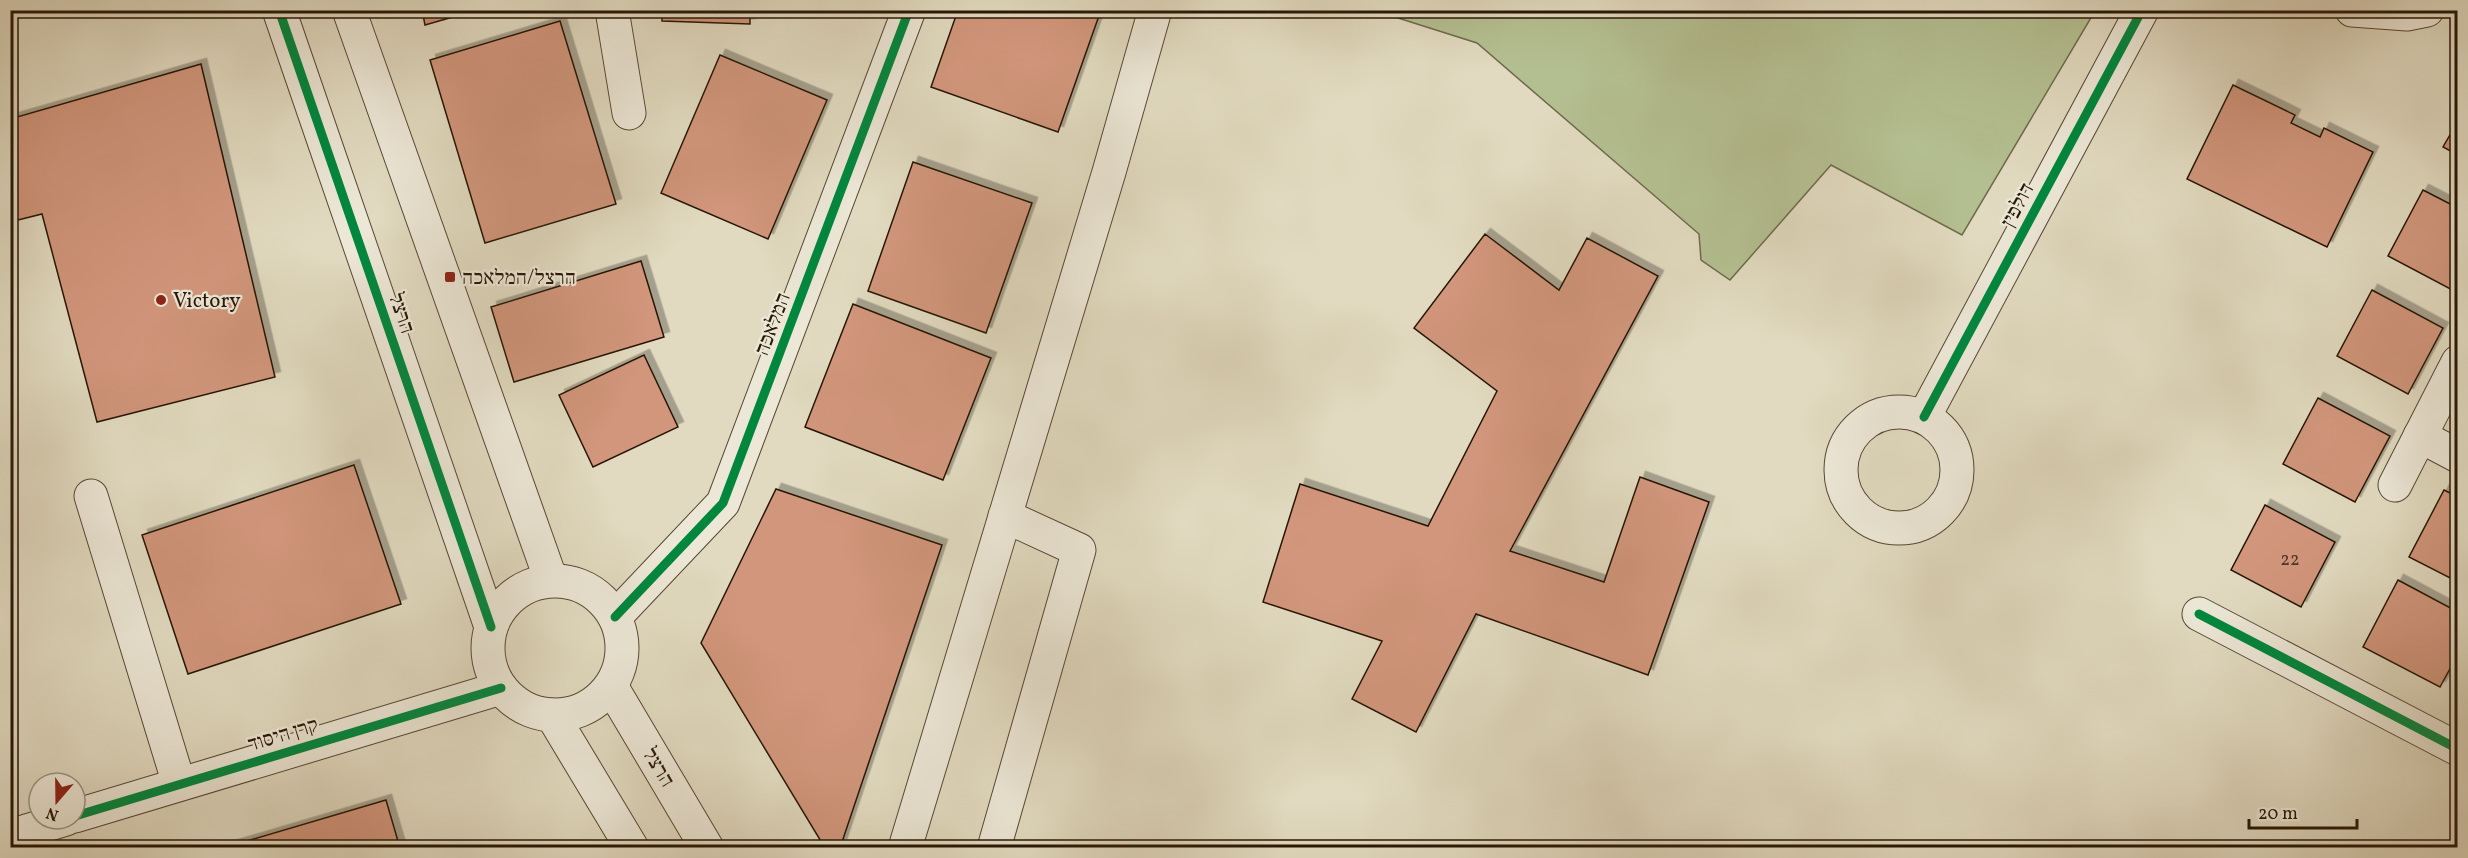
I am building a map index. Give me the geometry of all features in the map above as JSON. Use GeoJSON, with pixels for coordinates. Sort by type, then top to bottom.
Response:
{"type":"FeatureCollection","features":[{"type":"Feature","properties":{"kind":"street","name":"הרצל"},"geometry":{"type":"LineString","coordinates":[[279,10],[491,627]]}},
{"type":"Feature","properties":{"kind":"street"},"geometry":{"type":"LineString","coordinates":[[349,10],[550,580]]}},
{"type":"Feature","properties":{"kind":"street"},"geometry":{"type":"LineString","coordinates":[[612,10],[629,113]]}},
{"type":"Feature","properties":{"kind":"street","name":"המלאכה"},"geometry":{"type":"LineString","coordinates":[[615,617],[723,503],[909,10]]}},
{"type":"Feature","properties":{"kind":"street"},"geometry":{"type":"LineString","coordinates":[[904,848],[1155,10]]}},
{"type":"Feature","properties":{"kind":"street","name":"דולפין"},"geometry":{"type":"LineString","coordinates":[[1924,417],[2142,10]]}},
{"type":"Feature","properties":{"kind":"street"},"geometry":{"type":"LineString","coordinates":[[2352,10],[2407,14],[2427,10]]}},
{"type":"Feature","properties":{"kind":"street"},"geometry":{"type":"LineString","coordinates":[[2395,485],[2457,362]]}},
{"type":"Feature","properties":{"kind":"street"},"geometry":{"type":"LineString","coordinates":[[2420,436],[2457,456]]}},
{"type":"Feature","properties":{"kind":"street"},"geometry":{"type":"LineString","coordinates":[[91,496],[180,784]]}},
{"type":"Feature","properties":{"kind":"street"},"geometry":{"type":"LineString","coordinates":[[994,848],[1080,550],[1005,516]]}},
{"type":"Feature","properties":{"kind":"street"},"geometry":{"type":"LineString","coordinates":[[550,580],[570,582],[588,589],[604,601],[615,617],[621,634],[622,652],[619,670],[611,686],[599,699],[585,708],[552,715],[532,711],[515,702],[501,688],[491,668],[488,648],[491,627],[500,609],[514,594],[531,585],[550,580]]}},
{"type":"Feature","properties":{"kind":"street"},"geometry":{"type":"LineString","coordinates":[[2199,615],[2457,749]]}},
{"type":"Feature","properties":{"kind":"street","name":"הרצל"},"geometry":{"type":"LineString","coordinates":[[611,686],[707,848]]}},
{"type":"Feature","properties":{"kind":"street","name":"קרן היסוד"},"geometry":{"type":"LineString","coordinates":[[87,812],[501,688]]}},
{"type":"Feature","properties":{"kind":"street"},"geometry":{"type":"LineString","coordinates":[[552,715],[632,848]]}},
{"type":"Feature","properties":{"kind":"street"},"geometry":{"type":"LineString","coordinates":[[10,836],[27,831]]}},
{"type":"Feature","properties":{"kind":"green space"},"geometry":{"type":"Polygon","coordinates":[[[1376,11],[2095,11],[1962,235],[1831,165],[1730,280],[1701,260],[1699,234],[1477,43],[1376,11]]]}},
{"type":"Feature","properties":{"kind":"building"},"geometry":{"type":"Polygon","coordinates":[[[422,10],[477,10],[425,25],[422,10]]]}},
{"type":"Feature","properties":{"kind":"building"},"geometry":{"type":"Polygon","coordinates":[[[662,10],[750,10],[750,24],[662,21],[662,10]]]}},
{"type":"Feature","properties":{"kind":"building"},"geometry":{"type":"Polygon","coordinates":[[[958,10],[1101,10],[1058,132],[931,87],[958,10]]]}},
{"type":"Feature","properties":{"kind":"building"},"geometry":{"type":"Polygon","coordinates":[[[560,21],[616,204],[485,243],[430,60],[560,21]]]}},
{"type":"Feature","properties":{"kind":"building"},"geometry":{"type":"Polygon","coordinates":[[[720,55],[827,100],[768,239],[661,193],[720,55]]]}},
{"type":"Feature","properties":{"kind":"building","name":"Victory"},"geometry":{"type":"Polygon","coordinates":[[[201,64],[275,377],[97,422],[42,214],[10,222],[10,119],[201,64]]]}},
{"type":"Feature","properties":{"kind":"building"},"geometry":{"type":"Polygon","coordinates":[[[2233,85],[2295,115],[2291,123],[2320,137],[2324,128],[2373,152],[2327,247],[2187,179],[2233,85]]]}},
{"type":"Feature","properties":{"kind":"building"},"geometry":{"type":"Polygon","coordinates":[[[2458,121],[2458,155],[2443,147],[2458,121]]]}},
{"type":"Feature","properties":{"kind":"building"},"geometry":{"type":"Polygon","coordinates":[[[913,162],[1032,203],[986,333],[868,291],[913,162]]]}},
{"type":"Feature","properties":{"kind":"building"},"geometry":{"type":"Polygon","coordinates":[[[2423,190],[2458,208],[2458,293],[2388,256],[2423,190]]]}},
{"type":"Feature","properties":{"kind":"building"},"geometry":{"type":"Polygon","coordinates":[[[1485,234],[1559,290],[1587,238],[1658,276],[1510,551],[1604,582],[1640,477],[1709,502],[1648,675],[1476,614],[1416,732],[1352,699],[1382,641],[1263,602],[1300,484],[1428,526],[1497,391],[1414,328],[1485,234]]]}},
{"type":"Feature","properties":{"kind":"building"},"geometry":{"type":"Polygon","coordinates":[[[641,261],[664,337],[514,382],[491,307],[641,261]]]}},
{"type":"Feature","properties":{"kind":"building"},"geometry":{"type":"Polygon","coordinates":[[[2372,290],[2443,328],[2408,394],[2337,356],[2372,290]]]}},
{"type":"Feature","properties":{"kind":"building"},"geometry":{"type":"Polygon","coordinates":[[[853,304],[991,358],[943,480],[805,427],[853,304]]]}},
{"type":"Feature","properties":{"kind":"building"},"geometry":{"type":"Polygon","coordinates":[[[644,355],[678,427],[593,467],[559,395],[644,355]]]}},
{"type":"Feature","properties":{"kind":"building"},"geometry":{"type":"Polygon","coordinates":[[[2318,398],[2390,436],[2355,502],[2283,464],[2318,398]]]}},
{"type":"Feature","properties":{"kind":"building"},"geometry":{"type":"Polygon","coordinates":[[[354,465],[401,604],[188,674],[142,535],[354,465]]]}},
{"type":"Feature","properties":{"kind":"building"},"geometry":{"type":"Polygon","coordinates":[[[776,489],[942,545],[840,848],[825,848],[701,643],[776,489]]]}},
{"type":"Feature","properties":{"kind":"building"},"geometry":{"type":"Polygon","coordinates":[[[2444,490],[2458,497],[2458,582],[2409,557],[2444,490]]]}},
{"type":"Feature","properties":{"kind":"building"},"geometry":{"type":"Polygon","coordinates":[[[2265,505],[2335,542],[2301,607],[2231,570],[2265,505]]]}},
{"type":"Feature","properties":{"kind":"building"},"geometry":{"type":"Polygon","coordinates":[[[2398,580],[2458,612],[2458,654],[2440,687],[2363,647],[2398,580]]]}},
{"type":"Feature","properties":{"kind":"building"},"geometry":{"type":"Polygon","coordinates":[[[386,800],[400,848],[223,848],[386,800]]]}},
{"type":"Feature","properties":{"kind":"cycle path"},"geometry":{"type":"LineString","coordinates":[[279,10],[491,627]]}},
{"type":"Feature","properties":{"kind":"cycle path"},"geometry":{"type":"LineString","coordinates":[[615,617],[723,503],[909,10]]}},
{"type":"Feature","properties":{"kind":"cycle path"},"geometry":{"type":"LineString","coordinates":[[1924,417],[2142,10]]}},
{"type":"Feature","properties":{"kind":"cycle path"},"geometry":{"type":"LineString","coordinates":[[2199,614],[2458,749]]}},
{"type":"Feature","properties":{"kind":"cycle path"},"geometry":{"type":"LineString","coordinates":[[87,812],[501,688]]}},
{"type":"Feature","properties":{"kind":"place","name":"הרצל/המלאכה"},"geometry":{"type":"Point","coordinates":[450,277]}},
{"type":"Feature","properties":{"kind":"place","name":"Victory"},"geometry":{"type":"Point","coordinates":[161,300]}}]}
